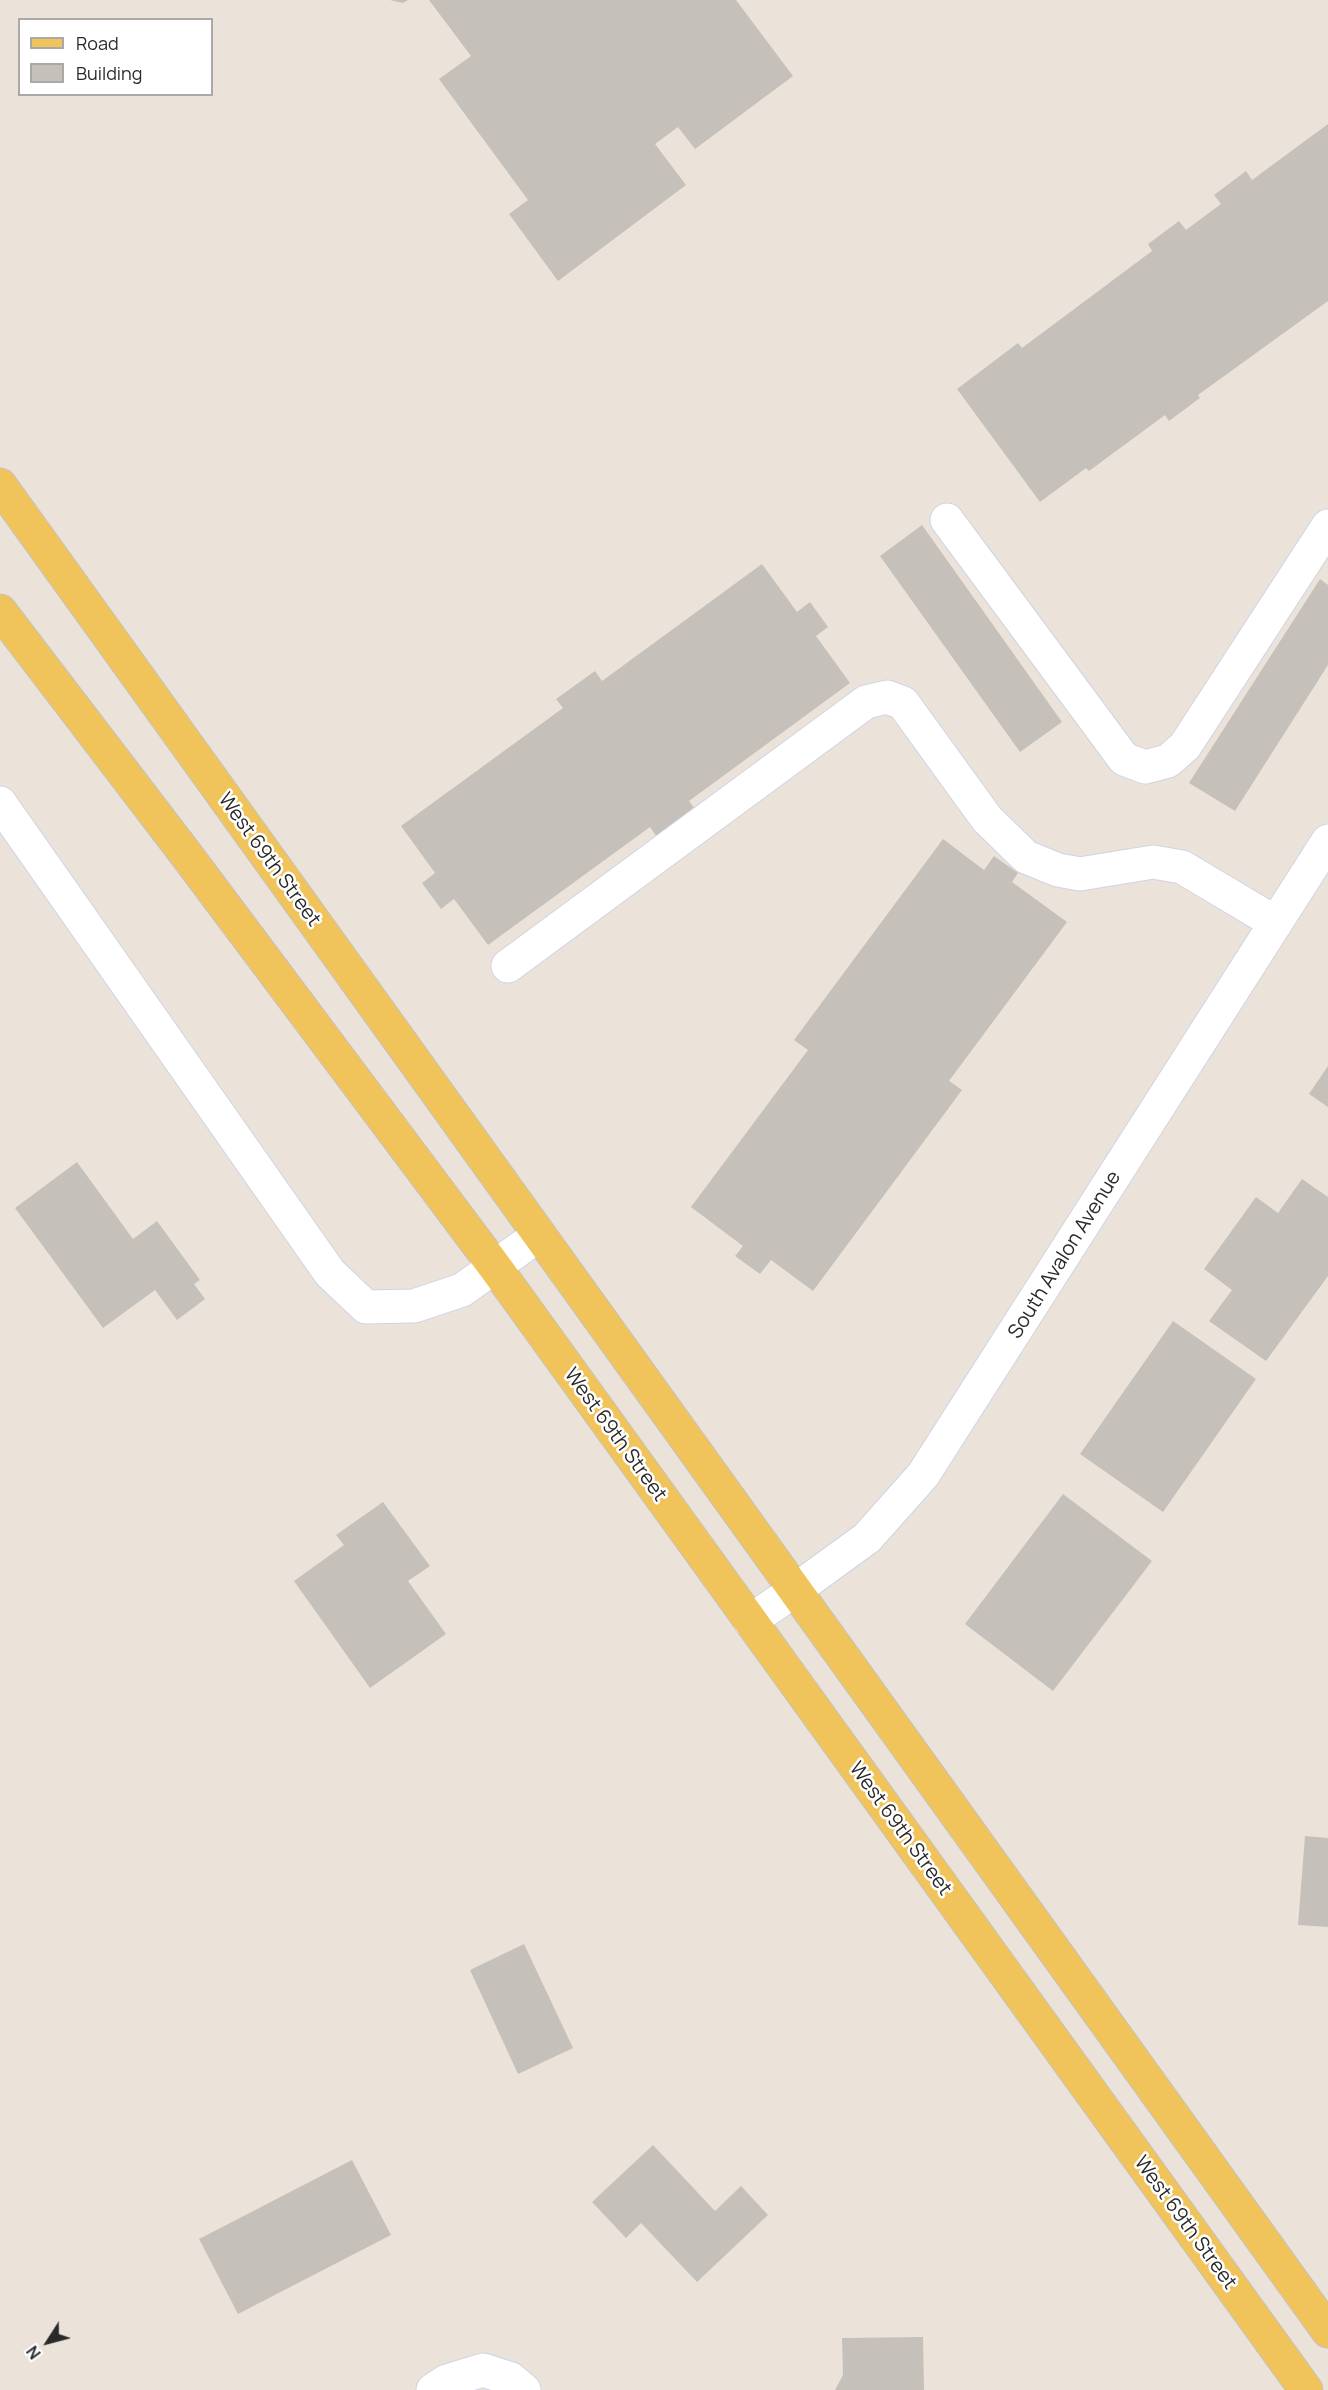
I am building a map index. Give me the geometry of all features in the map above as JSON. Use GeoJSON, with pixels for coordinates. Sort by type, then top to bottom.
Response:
{"type":"FeatureCollection","features":[{"type":"Feature","properties":{"kind":"main road","name":"West 69th Street"},"geometry":{"type":"LineString","coordinates":[[0,485],[1328,2331]]}},
{"type":"Feature","properties":{"kind":"main road","name":"West 69th Street"},"geometry":{"type":"LineString","coordinates":[[0,611],[188,857],[495,1267],[1306,2390]]}},
{"type":"Feature","properties":{"kind":"street"},"geometry":{"type":"LineString","coordinates":[[947,520],[1124,759],[1145,767],[1168,761],[1185,746],[1328,526]]}},
{"type":"Feature","properties":{"kind":"street"},"geometry":{"type":"LineString","coordinates":[[508,966],[866,702],[887,697],[903,703],[987,819],[1026,857],[1058,870],[1080,874],[1106,872],[1153,862],[1182,867],[1276,923]]}},
{"type":"Feature","properties":{"kind":"street"},"geometry":{"type":"LineString","coordinates":[[0,803],[330,1274],[366,1307],[414,1306],[462,1290],[539,1235]]}},
{"type":"Feature","properties":{"kind":"street","name":"South Avalon Avenue"},"geometry":{"type":"LineString","coordinates":[[750,1621],[867,1538],[924,1475],[1276,923],[1325,852]]}},
{"type":"Feature","properties":{"kind":"street"},"geometry":{"type":"LineString","coordinates":[[433,2390],[447,2381],[483,2370],[512,2379],[524,2390]]}},
{"type":"Feature","properties":{"kind":"building"},"geometry":{"type":"Polygon","coordinates":[[[390,0],[408,0],[403,3],[390,0]]]}},
{"type":"Feature","properties":{"kind":"building"},"geometry":{"type":"Polygon","coordinates":[[[429,0],[736,0],[793,76],[695,149],[678,127],[655,144],[686,185],[558,281],[509,214],[528,200],[439,79],[471,56],[429,0]]]}},
{"type":"Feature","properties":{"kind":"building"},"geometry":{"type":"Polygon","coordinates":[[[1328,124],[1328,301],[1198,395],[1200,398],[1169,421],[1165,415],[1089,471],[1086,468],[1040,502],[957,389],[1018,343],[1022,348],[1152,251],[1148,244],[1179,221],[1186,230],[1221,204],[1214,195],[1246,171],[1252,180],[1328,124]]]}},
{"type":"Feature","properties":{"kind":"building"},"geometry":{"type":"Polygon","coordinates":[[[922,525],[1062,722],[1020,752],[880,556],[922,525]]]}},
{"type":"Feature","properties":{"kind":"building"},"geometry":{"type":"Polygon","coordinates":[[[762,564],[797,612],[810,602],[828,627],[816,636],[850,683],[689,801],[695,809],[657,837],[650,827],[488,945],[454,899],[441,909],[422,883],[435,873],[401,826],[563,708],[556,699],[595,671],[602,681],[762,564]]]}},
{"type":"Feature","properties":{"kind":"building"},"geometry":{"type":"Polygon","coordinates":[[[1320,579],[1328,585],[1328,665],[1235,811],[1189,783],[1320,579]]]}},
{"type":"Feature","properties":{"kind":"building"},"geometry":{"type":"Polygon","coordinates":[[[943,839],[984,870],[994,856],[1018,873],[1012,882],[1067,922],[949,1081],[962,1090],[813,1291],[771,1260],[760,1274],[735,1256],[743,1246],[691,1207],[808,1050],[794,1040],[943,839]]]}},
{"type":"Feature","properties":{"kind":"building"},"geometry":{"type":"Polygon","coordinates":[[[1328,1066],[1328,1107],[1309,1094],[1328,1066]]]}},
{"type":"Feature","properties":{"kind":"building"},"geometry":{"type":"Polygon","coordinates":[[[77,1162],[133,1239],[157,1221],[200,1280],[194,1284],[205,1299],[177,1320],[155,1290],[103,1328],[15,1208],[77,1162]]]}},
{"type":"Feature","properties":{"kind":"building"},"geometry":{"type":"Polygon","coordinates":[[[1302,1179],[1328,1197],[1328,1276],[1266,1361],[1209,1321],[1232,1290],[1204,1269],[1256,1197],[1278,1213],[1302,1179]]]}},
{"type":"Feature","properties":{"kind":"building"},"geometry":{"type":"Polygon","coordinates":[[[1173,1321],[1256,1379],[1163,1512],[1080,1454],[1173,1321]]]}},
{"type":"Feature","properties":{"kind":"building"},"geometry":{"type":"Polygon","coordinates":[[[1063,1494],[1152,1561],[1053,1691],[965,1624],[1063,1494]]]}},
{"type":"Feature","properties":{"kind":"building"},"geometry":{"type":"Polygon","coordinates":[[[383,1502],[430,1566],[408,1581],[446,1634],[370,1688],[294,1581],[344,1545],[336,1535],[383,1502]]]}},
{"type":"Feature","properties":{"kind":"building"},"geometry":{"type":"Polygon","coordinates":[[[1305,1836],[1328,1838],[1328,1927],[1298,1925],[1305,1836]]]}},
{"type":"Feature","properties":{"kind":"building"},"geometry":{"type":"Polygon","coordinates":[[[524,1944],[573,2048],[518,2074],[470,1970],[524,1944]]]}},
{"type":"Feature","properties":{"kind":"building"},"geometry":{"type":"Polygon","coordinates":[[[653,2145],[715,2211],[741,2186],[768,2215],[697,2282],[641,2223],[626,2238],[592,2202],[653,2145]]]}},
{"type":"Feature","properties":{"kind":"building"},"geometry":{"type":"Polygon","coordinates":[[[352,2160],[391,2235],[238,2314],[199,2239],[352,2160]]]}},
{"type":"Feature","properties":{"kind":"building"},"geometry":{"type":"Polygon","coordinates":[[[923,2337],[924,2390],[835,2390],[843,2375],[842,2338],[923,2337]]]}}]}
